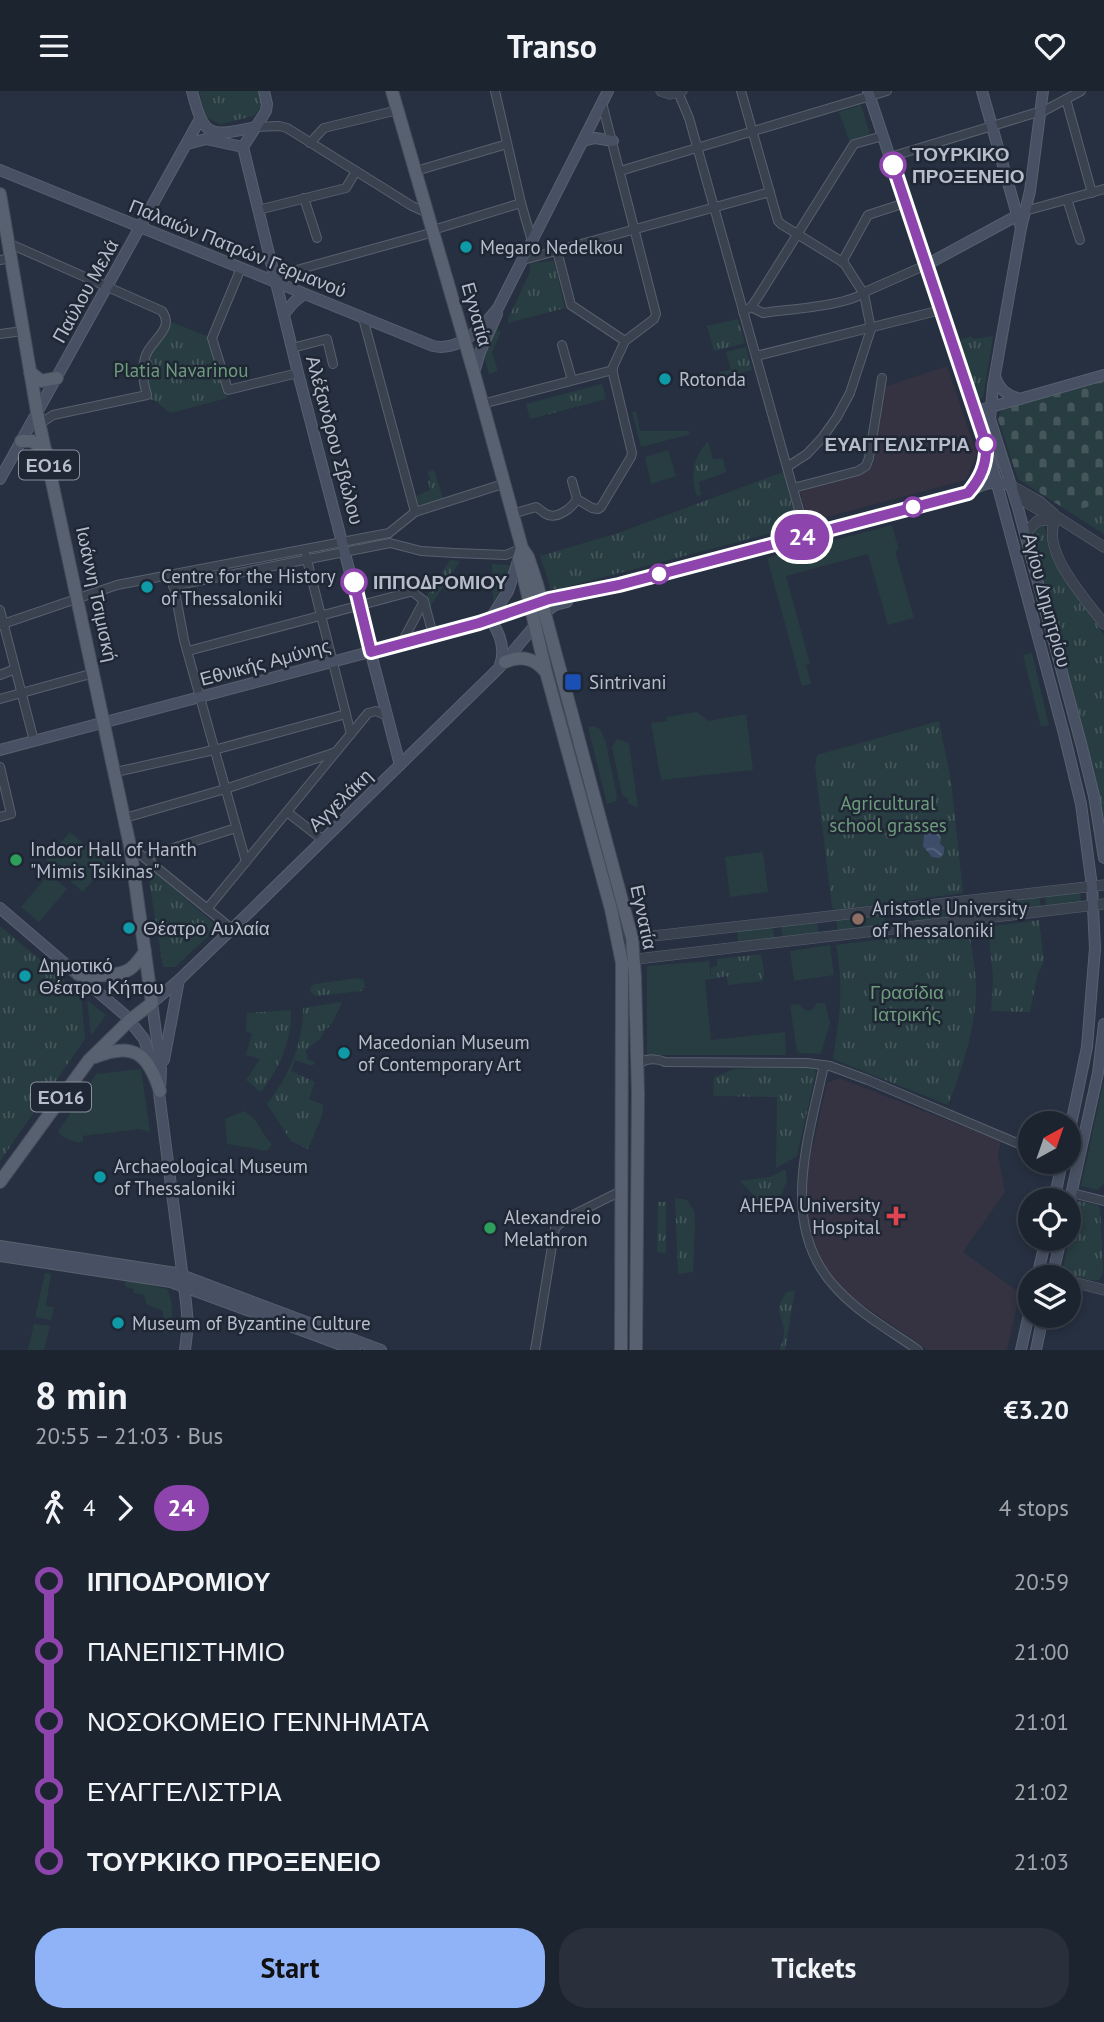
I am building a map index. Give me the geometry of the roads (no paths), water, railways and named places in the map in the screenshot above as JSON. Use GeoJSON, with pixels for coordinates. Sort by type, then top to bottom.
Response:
{"type":"FeatureCollection","features":[{"type":"Feature","properties":{"kind":"main road"},"geometry":{"type":"LineString","coordinates":[[192,91],[200,119],[207,128],[219,133],[255,127]]}},
{"type":"Feature","properties":{"kind":"main road"},"geometry":{"type":"LineString","coordinates":[[187,145],[206,139],[243,147],[266,108],[264,91]]}},
{"type":"Feature","properties":{"kind":"main road","name":"Εγνατία"},"geometry":{"type":"LineString","coordinates":[[393,91],[474,373],[520,553],[528,557],[536,603],[535,626],[546,672],[618,940],[628,961],[640,1062],[636,1350]]}},
{"type":"Feature","properties":{"kind":"main road"},"geometry":{"type":"LineString","coordinates":[[474,373],[498,308],[583,141],[601,97],[608,91]]}},
{"type":"Feature","properties":{"kind":"main road"},"geometry":{"type":"LineString","coordinates":[[926,265],[1021,213],[1041,91]]}},
{"type":"Feature","properties":{"kind":"main road"},"geometry":{"type":"LineString","coordinates":[[984,92],[1008,182],[1021,213]]}},
{"type":"Feature","properties":{"kind":"main road"},"geometry":{"type":"LineString","coordinates":[[869,94],[986,444],[994,488],[1013,491]]}},
{"type":"Feature","properties":{"kind":"main road"},"geometry":{"type":"LineString","coordinates":[[1021,213],[1038,113]]}},
{"type":"Feature","properties":{"kind":"main road","name":"Παύλου Μελά"},"geometry":{"type":"LineString","coordinates":[[0,479],[21,441],[39,418],[57,378],[200,119]]}},
{"type":"Feature","properties":{"kind":"main road"},"geometry":{"type":"LineString","coordinates":[[583,141],[595,138],[612,141]]}},
{"type":"Feature","properties":{"kind":"main road","name":"Αλέξανδρου Σβώλου"},"geometry":{"type":"LineString","coordinates":[[243,147],[298,373],[400,765]]}},
{"type":"Feature","properties":{"kind":"main road","name":"Παλαιών Πατρών Γερμανού"},"geometry":{"type":"LineString","coordinates":[[0,170],[246,270],[275,279],[299,292],[436,347],[444,347],[464,339]]}},
{"type":"Feature","properties":{"kind":"main road"},"geometry":{"type":"LineString","coordinates":[[1008,182],[1020,184],[1027,179]]}},
{"type":"Feature","properties":{"kind":"main road","name":"Ιωάννη Τσιμισκή"},"geometry":{"type":"LineString","coordinates":[[0,194],[8,243],[5,259],[23,331],[39,418],[125,818],[152,1003]]}},
{"type":"Feature","properties":{"kind":"main road","name":"Αγίου Δημητρίου"},"geometry":{"type":"LineString","coordinates":[[1021,213],[1021,228],[995,376],[991,425],[1026,534],[1083,747],[1104,857]]}},
{"type":"Feature","properties":{"kind":"main road"},"geometry":{"type":"LineString","coordinates":[[246,270],[263,268],[271,261]]}},
{"type":"Feature","properties":{"kind":"main road"},"geometry":{"type":"LineString","coordinates":[[284,314],[299,292]]}},
{"type":"Feature","properties":{"kind":"main road"},"geometry":{"type":"LineString","coordinates":[[464,339],[480,330],[498,308]]}},
{"type":"Feature","properties":{"kind":"main road"},"geometry":{"type":"LineString","coordinates":[[30,372],[41,381],[57,378]]}},
{"type":"Feature","properties":{"kind":"main road"},"geometry":{"type":"LineString","coordinates":[[974,409],[1022,399],[1104,375]]}},
{"type":"Feature","properties":{"kind":"main road"},"geometry":{"type":"LineString","coordinates":[[995,376],[1001,389],[1012,397],[1022,399]]}},
{"type":"Feature","properties":{"kind":"main road"},"geometry":{"type":"LineString","coordinates":[[21,441],[32,441],[46,451]]}},
{"type":"Feature","properties":{"kind":"main road"},"geometry":{"type":"LineString","coordinates":[[968,493],[983,469],[986,444]]}},
{"type":"Feature","properties":{"kind":"main road","name":"Εθνικής Αμύνης"},"geometry":{"type":"LineString","coordinates":[[0,750],[401,644],[536,603],[619,585],[968,493],[975,488],[994,488]]}},
{"type":"Feature","properties":{"kind":"main road","name":"Αγίου Δημητρίου"},"geometry":{"type":"LineString","coordinates":[[994,488],[994,493],[1003,505],[1073,770],[1092,886],[1099,905],[1089,1027],[1074,1111]]}},
{"type":"Feature","properties":{"kind":"main road"},"geometry":{"type":"LineString","coordinates":[[520,553],[511,586],[490,619],[502,643],[502,665],[516,658],[527,659],[538,663],[546,672]]}},
{"type":"Feature","properties":{"kind":"main road","name":"Εθνικής Αμύνης"},"geometry":{"type":"LineString","coordinates":[[544,615],[555,605],[608,591],[619,585]]}},
{"type":"Feature","properties":{"kind":"main road","name":"Εγνατία"},"geometry":{"type":"LineString","coordinates":[[536,603],[544,615],[632,938],[628,961],[621,1191],[621,1350]]}},
{"type":"Feature","properties":{"kind":"main road","name":"Αγγελάκη"},"geometry":{"type":"LineString","coordinates":[[152,1003],[232,929],[502,665],[544,615]]}},
{"type":"Feature","properties":{"kind":"main road"},"geometry":{"type":"LineString","coordinates":[[0,908],[130,1020],[142,1034],[160,1091],[184,1280],[188,1325],[185,1350]]}},
{"type":"Feature","properties":{"kind":"main road"},"geometry":{"type":"LineString","coordinates":[[78,974],[97,975],[126,971],[145,952]]}},
{"type":"Feature","properties":{"kind":"main road"},"geometry":{"type":"LineString","coordinates":[[160,1091],[179,980]]}},
{"type":"Feature","properties":{"kind":"main road"},"geometry":{"type":"LineString","coordinates":[[152,1003],[161,1070],[160,1091]]}},
{"type":"Feature","properties":{"kind":"main road","name":"ΕΟ16"},"geometry":{"type":"LineString","coordinates":[[0,1182],[89,1061],[130,1020],[152,1003]]}},
{"type":"Feature","properties":{"kind":"main road"},"geometry":{"type":"LineString","coordinates":[[1072,1188],[1098,1073],[1104,1024]]}},
{"type":"Feature","properties":{"kind":"main road"},"geometry":{"type":"LineString","coordinates":[[89,1061],[108,1052],[134,1052],[149,1063],[160,1091]]}},
{"type":"Feature","properties":{"kind":"main road"},"geometry":{"type":"LineString","coordinates":[[0,1246],[96,1259],[184,1280],[355,1350]]}},
{"type":"Feature","properties":{"kind":"main road"},"geometry":{"type":"LineString","coordinates":[[0,1256],[156,1279],[184,1280]]}},
{"type":"Feature","properties":{"kind":"main road"},"geometry":{"type":"LineString","coordinates":[[249,1305],[381,1350]]}},
{"type":"Feature","properties":{"kind":"main road"},"geometry":{"type":"LineString","coordinates":[[1021,1350],[1026,1328]]}},
{"type":"Feature","properties":{"kind":"main road"},"geometry":{"type":"LineString","coordinates":[[1036,1350],[1041,1328]]}},
{"type":"Feature","properties":{"kind":"street"},"geometry":{"type":"LineString","coordinates":[[495,91],[532,241]]}},
{"type":"Feature","properties":{"kind":"street"},"geometry":{"type":"LineString","coordinates":[[661,91],[670,94],[680,92],[689,118],[806,535]]}},
{"type":"Feature","properties":{"kind":"street"},"geometry":{"type":"LineString","coordinates":[[741,91],[778,221],[842,262],[864,294],[871,329],[850,393],[837,417],[813,447],[787,467]]}},
{"type":"Feature","properties":{"kind":"street"},"geometry":{"type":"LineString","coordinates":[[620,171],[869,94],[887,91]]}},
{"type":"Feature","properties":{"kind":"street"},"geometry":{"type":"LineString","coordinates":[[890,157],[1038,113],[1081,91]]}},
{"type":"Feature","properties":{"kind":"street"},"geometry":{"type":"LineString","coordinates":[[572,481],[577,499],[593,508],[601,507],[632,453],[612,370],[625,341],[655,317],[656,309],[601,97]]}},
{"type":"Feature","properties":{"kind":"street"},"geometry":{"type":"LineString","coordinates":[[1066,99],[1092,193]]}},
{"type":"Feature","properties":{"kind":"street"},"geometry":{"type":"LineString","coordinates":[[310,143],[324,128],[398,110]]}},
{"type":"Feature","properties":{"kind":"street"},"geometry":{"type":"LineString","coordinates":[[255,127],[283,127],[412,206],[428,213]]}},
{"type":"Feature","properties":{"kind":"street"},"geometry":{"type":"LineString","coordinates":[[743,312],[751,307],[853,144],[883,136]]}},
{"type":"Feature","properties":{"kind":"street"},"geometry":{"type":"LineString","coordinates":[[416,171],[507,144]]}},
{"type":"Feature","properties":{"kind":"street"},"geometry":{"type":"LineString","coordinates":[[258,210],[346,188],[356,171]]}},
{"type":"Feature","properties":{"kind":"street"},"geometry":{"type":"LineString","coordinates":[[1021,213],[1104,189]]}},
{"type":"Feature","properties":{"kind":"street"},"geometry":{"type":"LineString","coordinates":[[523,260],[769,192]]}},
{"type":"Feature","properties":{"kind":"street"},"geometry":{"type":"LineString","coordinates":[[304,198],[317,239]]}},
{"type":"Feature","properties":{"kind":"street"},"geometry":{"type":"LineString","coordinates":[[1067,199],[1080,240]]}},
{"type":"Feature","properties":{"kind":"street"},"geometry":{"type":"LineString","coordinates":[[842,262],[868,215],[905,202]]}},
{"type":"Feature","properties":{"kind":"street"},"geometry":{"type":"LineString","coordinates":[[275,279],[290,271],[434,231],[522,203]]}},
{"type":"Feature","properties":{"kind":"street"},"geometry":{"type":"LineString","coordinates":[[8,243],[164,314],[166,327],[145,357],[143,370],[146,395],[39,418]]}},
{"type":"Feature","properties":{"kind":"street"},"geometry":{"type":"LineString","coordinates":[[557,251],[569,302],[575,309],[625,341]]}},
{"type":"Feature","properties":{"kind":"street"},"geometry":{"type":"LineString","coordinates":[[751,307],[763,313],[843,301],[926,265]]}},
{"type":"Feature","properties":{"kind":"street"},"geometry":{"type":"LineString","coordinates":[[246,270],[212,338],[228,390],[298,373]]}},
{"type":"Feature","properties":{"kind":"street"},"geometry":{"type":"LineString","coordinates":[[290,271],[287,280],[299,292]]}},
{"type":"Feature","properties":{"kind":"street"},"geometry":{"type":"LineString","coordinates":[[755,356],[941,310]]}},
{"type":"Feature","properties":{"kind":"street"},"geometry":{"type":"LineString","coordinates":[[363,318],[415,512]]}},
{"type":"Feature","properties":{"kind":"street"},"geometry":{"type":"LineString","coordinates":[[0,334],[23,331]]}},
{"type":"Feature","properties":{"kind":"street"},"geometry":{"type":"LineString","coordinates":[[292,348],[327,339],[333,363]]}},
{"type":"Feature","properties":{"kind":"street"},"geometry":{"type":"LineString","coordinates":[[562,345],[572,380]]}},
{"type":"Feature","properties":{"kind":"street"},"geometry":{"type":"LineString","coordinates":[[482,404],[612,370]]}},
{"type":"Feature","properties":{"kind":"street"},"geometry":{"type":"LineString","coordinates":[[793,488],[858,471],[866,466],[882,378]]}},
{"type":"Feature","properties":{"kind":"street"},"geometry":{"type":"LineString","coordinates":[[173,586],[307,559],[345,547],[389,538],[415,512],[503,484]]}},
{"type":"Feature","properties":{"kind":"street"},"geometry":{"type":"LineString","coordinates":[[1013,491],[1039,501],[1056,519],[1104,547]]}},
{"type":"Feature","properties":{"kind":"street"},"geometry":{"type":"LineString","coordinates":[[512,514],[536,507],[551,515],[566,511],[577,499]]}},
{"type":"Feature","properties":{"kind":"street"},"geometry":{"type":"LineString","coordinates":[[1026,534],[1037,521],[1056,519]]}},
{"type":"Feature","properties":{"kind":"street"},"geometry":{"type":"LineString","coordinates":[[1056,519],[1051,537],[1057,556],[1104,624]]}},
{"type":"Feature","properties":{"kind":"street"},"geometry":{"type":"LineString","coordinates":[[389,538],[421,551],[506,555],[520,553]]}},
{"type":"Feature","properties":{"kind":"street"},"geometry":{"type":"LineString","coordinates":[[2,624],[111,587],[305,549],[345,547]]}},
{"type":"Feature","properties":{"kind":"street"},"geometry":{"type":"LineString","coordinates":[[305,549],[351,734]]}},
{"type":"Feature","properties":{"kind":"street"},"geometry":{"type":"LineString","coordinates":[[173,574],[173,586],[188,651],[246,862]]}},
{"type":"Feature","properties":{"kind":"street"},"geometry":{"type":"LineString","coordinates":[[188,651],[411,591],[424,601],[433,635]]}},
{"type":"Feature","properties":{"kind":"street"},"geometry":{"type":"LineString","coordinates":[[401,644],[424,601]]}},
{"type":"Feature","properties":{"kind":"street"},"geometry":{"type":"LineString","coordinates":[[0,610],[34,741]]}},
{"type":"Feature","properties":{"kind":"street"},"geometry":{"type":"LineString","coordinates":[[0,675],[15,669]]}},
{"type":"Feature","properties":{"kind":"street"},"geometry":{"type":"LineString","coordinates":[[0,699],[94,673]]}},
{"type":"Feature","properties":{"kind":"street"},"geometry":{"type":"LineString","coordinates":[[207,909],[370,712],[382,712],[387,716]]}},
{"type":"Feature","properties":{"kind":"street"},"geometry":{"type":"LineString","coordinates":[[116,772],[214,750],[346,714]]}},
{"type":"Feature","properties":{"kind":"street"},"geometry":{"type":"LineString","coordinates":[[125,818],[225,789],[336,752]]}},
{"type":"Feature","properties":{"kind":"street"},"geometry":{"type":"LineString","coordinates":[[0,767],[11,814],[0,817]]}},
{"type":"Feature","properties":{"kind":"street"},"geometry":{"type":"LineString","coordinates":[[287,812],[323,840]]}},
{"type":"Feature","properties":{"kind":"street"},"geometry":{"type":"LineString","coordinates":[[145,857],[236,828]]}},
{"type":"Feature","properties":{"kind":"street"},"geometry":{"type":"LineString","coordinates":[[130,846],[232,929]]}},
{"type":"Feature","properties":{"kind":"street"},"geometry":{"type":"LineString","coordinates":[[618,940],[1104,885]]}},
{"type":"Feature","properties":{"kind":"street"},"geometry":{"type":"LineString","coordinates":[[628,961],[1099,905]]}},
{"type":"Feature","properties":{"kind":"street"},"geometry":{"type":"LineString","coordinates":[[640,1062],[661,1060],[824,1065],[868,1080],[1018,1143]]}},
{"type":"Feature","properties":{"kind":"street"},"geometry":{"type":"LineString","coordinates":[[824,1065],[803,1166],[802,1212],[808,1243],[823,1272],[842,1294],[884,1328],[918,1350]]}},
{"type":"Feature","properties":{"kind":"street"},"geometry":{"type":"LineString","coordinates":[[535,1350],[555,1228],[567,1218],[621,1191]]}},
{"type":"Feature","properties":{"kind":"street"},"geometry":{"type":"LineString","coordinates":[[1081,1199],[1104,1201]]}},
{"type":"Feature","properties":{"kind":"street"},"geometry":{"type":"LineString","coordinates":[[1081,1283],[1104,1290]]}},
{"type":"Feature","properties":{"kind":"water"},"geometry":{"type":"Polygon","coordinates":[[[928,832],[938,833],[941,838],[940,844],[944,847],[944,853],[940,858],[932,857],[923,846],[924,835],[928,832]]]}},
{"type":"Feature","properties":{"kind":"place","name":"ΤΟΥΡΚΙΚΟ ΠΡΟΞΕΝΕΙΟ"},"geometry":{"type":"Point","coordinates":[893,165]}},
{"type":"Feature","properties":{"kind":"place","name":"Megaro Nedelkou"},"geometry":{"type":"Point","coordinates":[466,247]}},
{"type":"Feature","properties":{"kind":"place","name":"Rotonda"},"geometry":{"type":"Point","coordinates":[665,379]}},
{"type":"Feature","properties":{"kind":"place","name":"ΕΥΑΓΓΕΛΙΣΤΡΙΑ"},"geometry":{"type":"Point","coordinates":[986,444]}},
{"type":"Feature","properties":{"kind":"place","name":"ΙΠΠΟΔΡΟΜΙΟΥ"},"geometry":{"type":"Point","coordinates":[354,582]}},
{"type":"Feature","properties":{"kind":"place","name":"Centre for the History of Thessaloniki"},"geometry":{"type":"Point","coordinates":[147,587]}},
{"type":"Feature","properties":{"kind":"place","name":"Sintrivani"},"geometry":{"type":"Point","coordinates":[573,682]}},
{"type":"Feature","properties":{"kind":"place","name":"Indoor Hall of Hanth \"Mimis Tsikinas\""},"geometry":{"type":"Point","coordinates":[16,860]}},
{"type":"Feature","properties":{"kind":"place","name":"Aristotle University of Thessaloniki"},"geometry":{"type":"Point","coordinates":[858,919]}},
{"type":"Feature","properties":{"kind":"place","name":"Θέατρο Αυλαία"},"geometry":{"type":"Point","coordinates":[129,928]}},
{"type":"Feature","properties":{"kind":"place","name":"Δημοτικό Θέατρο Κήπου"},"geometry":{"type":"Point","coordinates":[25,976]}},
{"type":"Feature","properties":{"kind":"place","name":"Macedonian Museum of Contemporary Art"},"geometry":{"type":"Point","coordinates":[344,1053]}},
{"type":"Feature","properties":{"kind":"place","name":"Archaeological Museum of Thessaloniki"},"geometry":{"type":"Point","coordinates":[100,1177]}},
{"type":"Feature","properties":{"kind":"place","name":"AHEPA University Hospital"},"geometry":{"type":"Point","coordinates":[896,1216]}},
{"type":"Feature","properties":{"kind":"place","name":"Alexandreio Melathron"},"geometry":{"type":"Point","coordinates":[490,1228]}},
{"type":"Feature","properties":{"kind":"place","name":"Museum of Byzantine Culture"},"geometry":{"type":"Point","coordinates":[118,1323]}},
{"type":"Feature","properties":{"kind":"park label","name":"Platia Navarinou"},"geometry":{"type":"Point","coordinates":[181,370]}},
{"type":"Feature","properties":{"kind":"park label","name":"Agricultural school grasses"},"geometry":{"type":"Point","coordinates":[888,814]}},
{"type":"Feature","properties":{"kind":"park label","name":"Γρασίδια Ιατρικής"},"geometry":{"type":"Point","coordinates":[907,1003]}}]}
